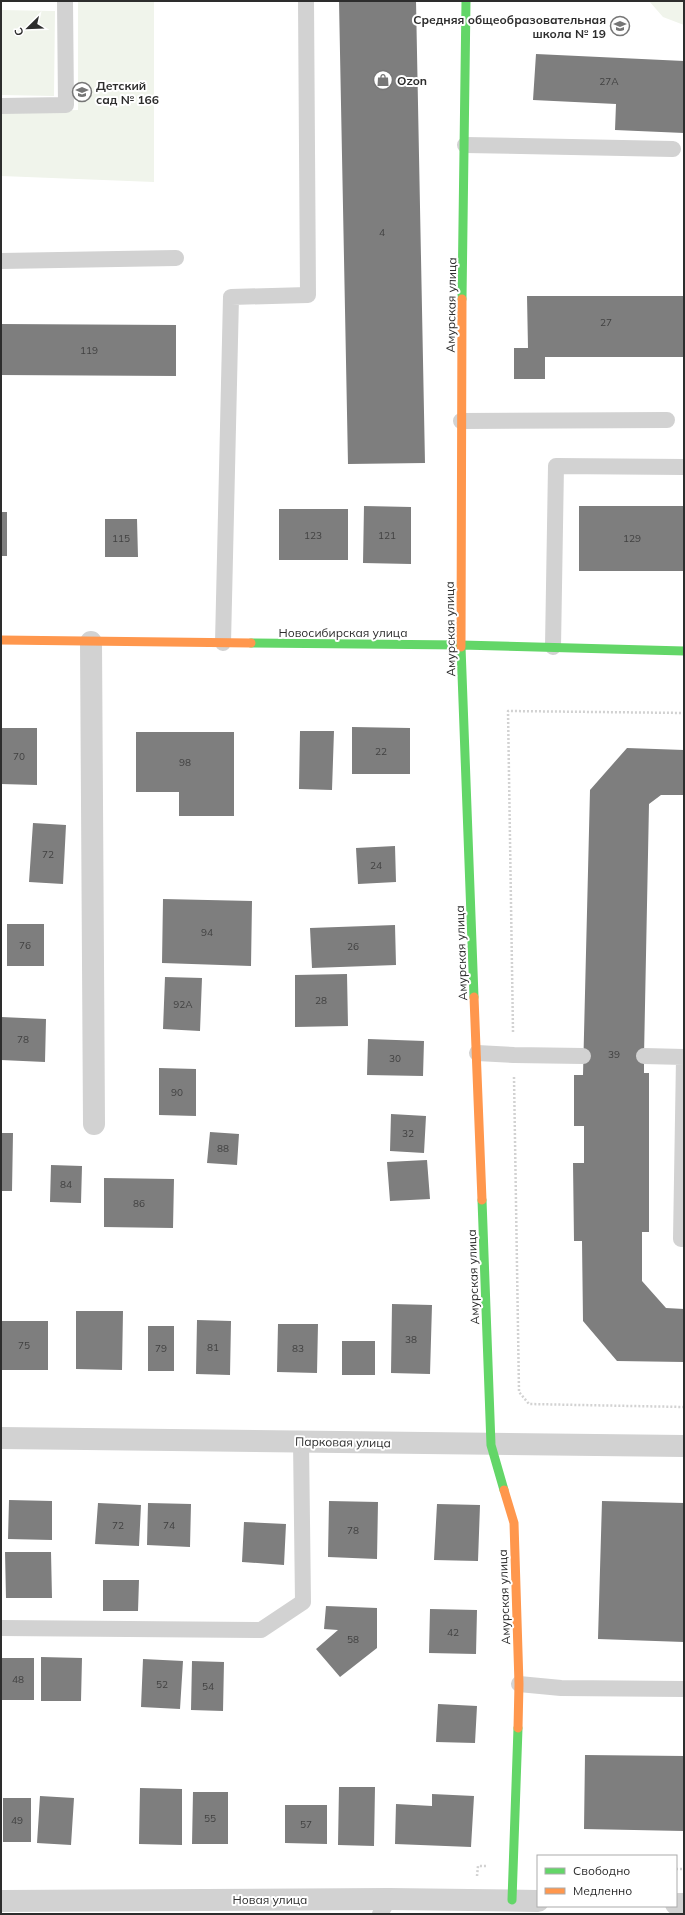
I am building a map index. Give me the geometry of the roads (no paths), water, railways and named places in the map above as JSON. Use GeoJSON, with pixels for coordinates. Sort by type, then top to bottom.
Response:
{"type":"FeatureCollection","features":[{"type":"Feature","properties":{"kind":"street","name":"Амурская улица"},"geometry":{"type":"LineString","coordinates":[[466,1],[461,421],[461,645],[491,1445],[514,1523],[519,1684],[512,1900]]}},
{"type":"Feature","properties":{"kind":"street","name":"Новосибирская улица"},"geometry":{"type":"LineString","coordinates":[[1,640],[461,645],[684,651]]}},
{"type":"Feature","properties":{"kind":"street"},"geometry":{"type":"LineString","coordinates":[[91,642],[94,1124]]}},
{"type":"Feature","properties":{"kind":"street","name":"Парковая улица"},"geometry":{"type":"LineString","coordinates":[[1,1438],[301,1441],[491,1445],[684,1446]]}},
{"type":"Feature","properties":{"kind":"street","name":"Новая улица"},"geometry":{"type":"LineString","coordinates":[[1,1902],[232,1906],[385,1906],[512,1900],[537,1901]]}},
{"type":"Feature","properties":{"kind":"lane"},"geometry":{"type":"LineString","coordinates":[[1,106],[66,105],[65,1]]}},
{"type":"Feature","properties":{"kind":"lane"},"geometry":{"type":"LineString","coordinates":[[223,643],[231,297],[308,295],[306,1]]}},
{"type":"Feature","properties":{"kind":"lane"},"geometry":{"type":"LineString","coordinates":[[465,145],[673,150]]}},
{"type":"Feature","properties":{"kind":"lane"},"geometry":{"type":"LineString","coordinates":[[1,261],[176,258]]}},
{"type":"Feature","properties":{"kind":"lane"},"geometry":{"type":"LineString","coordinates":[[461,421],[667,420]]}},
{"type":"Feature","properties":{"kind":"lane"},"geometry":{"type":"LineString","coordinates":[[553,647],[556,466],[684,467]]}},
{"type":"Feature","properties":{"kind":"lane"},"geometry":{"type":"LineString","coordinates":[[477,1053],[583,1056]]}},
{"type":"Feature","properties":{"kind":"lane"},"geometry":{"type":"LineString","coordinates":[[644,1056],[684,1057],[680,1239],[684,1239]]}},
{"type":"Feature","properties":{"kind":"lane"},"geometry":{"type":"LineString","coordinates":[[1,1628],[261,1630],[303,1602],[301,1441]]}},
{"type":"Feature","properties":{"kind":"lane"},"geometry":{"type":"LineString","coordinates":[[519,1684],[561,1688],[684,1689]]}},
{"type":"Feature","properties":{"kind":"place","name":"Средняя общеобразовательная школа № 19"},"geometry":{"type":"Point","coordinates":[620,26]}},
{"type":"Feature","properties":{"kind":"place","name":"Ozon"},"geometry":{"type":"Point","coordinates":[383,80]}},
{"type":"Feature","properties":{"kind":"place","name":"Детский сад № 166"},"geometry":{"type":"Point","coordinates":[82,92]}}]}
